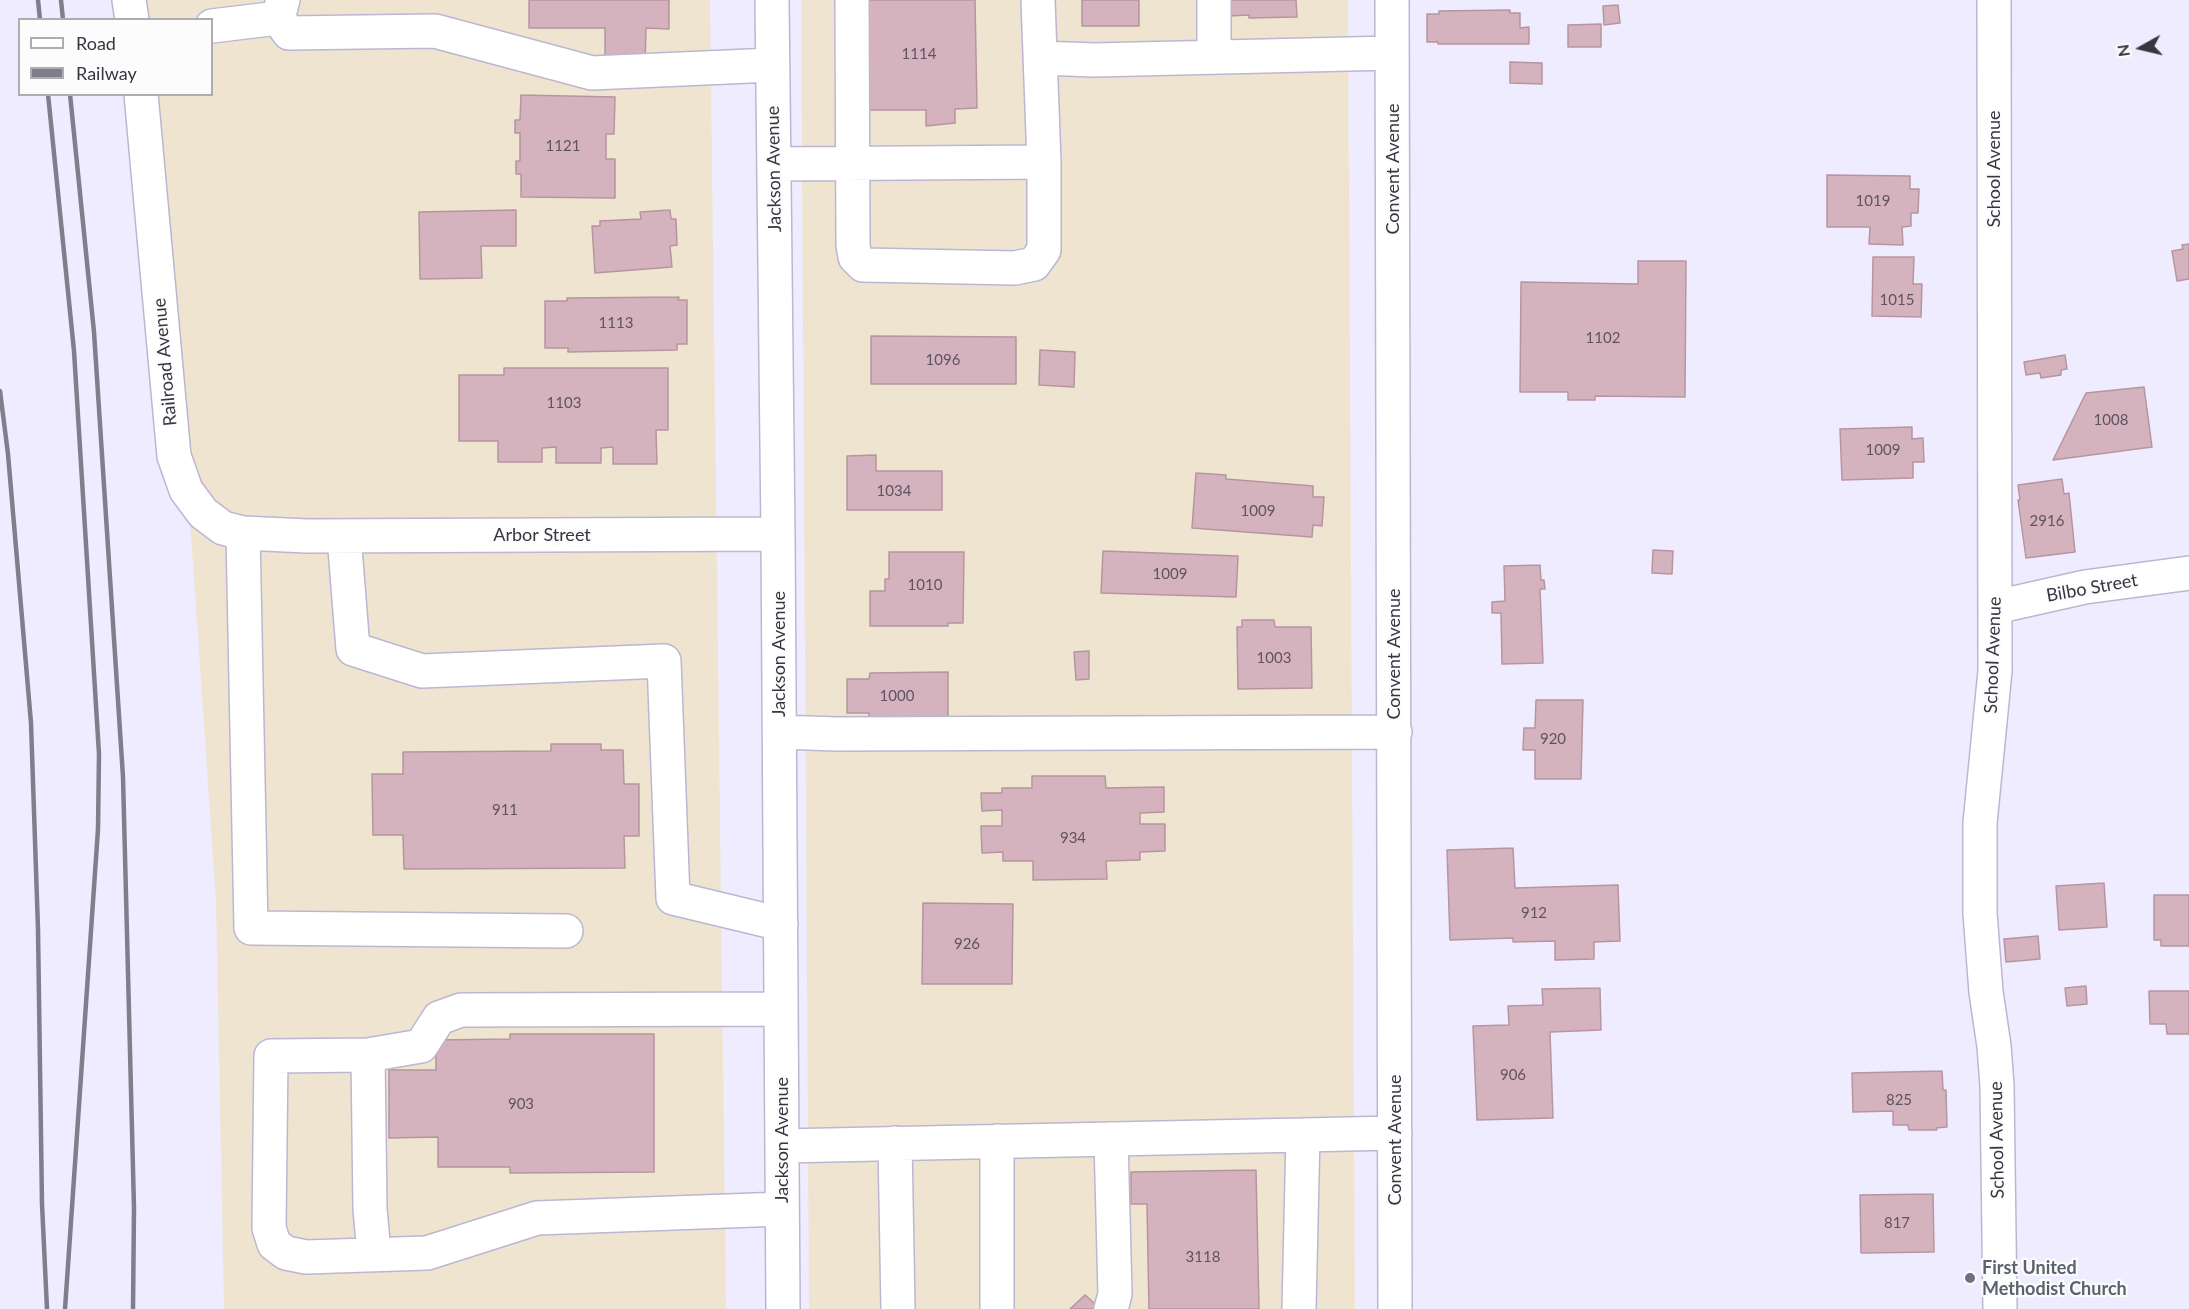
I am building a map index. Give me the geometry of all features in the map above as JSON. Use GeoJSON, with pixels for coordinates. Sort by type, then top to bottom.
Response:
{"type":"FeatureCollection","features":[{"type":"Feature","properties":{"kind":"street"},"geometry":{"type":"LineString","coordinates":[[129,0],[132,18]]}},
{"type":"Feature","properties":{"kind":"street","name":"Jackson Avenue"},"geometry":{"type":"LineString","coordinates":[[772,0],[780,732],[783,1309]]}},
{"type":"Feature","properties":{"kind":"street"},"geometry":{"type":"LineString","coordinates":[[852,0],[852,165],[855,257],[864,265],[1015,268],[1034,264],[1044,250],[1044,162],[1038,0]]}},
{"type":"Feature","properties":{"kind":"street"},"geometry":{"type":"LineString","coordinates":[[1214,0],[1214,57]]}},
{"type":"Feature","properties":{"kind":"street","name":"Convent Avenue"},"geometry":{"type":"LineString","coordinates":[[1392,0],[1395,1309]]}},
{"type":"Feature","properties":{"kind":"street","name":"School Avenue"},"geometry":{"type":"LineString","coordinates":[[1994,0],[1996,607],[1995,671],[1980,823],[1980,913],[1997,1086],[2000,1309]]}},
{"type":"Feature","properties":{"kind":"street"},"geometry":{"type":"LineString","coordinates":[[213,26],[280,9],[289,33],[435,31],[592,73],[772,65]]}},
{"type":"Feature","properties":{"kind":"street"},"geometry":{"type":"LineString","coordinates":[[1041,58],[1094,60],[1392,53]]}},
{"type":"Feature","properties":{"kind":"street","name":"Railroad Avenue"},"geometry":{"type":"LineString","coordinates":[[141,96],[174,456],[186,490],[203,513],[223,528],[243,533],[307,536]]}},
{"type":"Feature","properties":{"kind":"street"},"geometry":{"type":"LineString","coordinates":[[774,164],[1044,162]]}},
{"type":"Feature","properties":{"kind":"street"},"geometry":{"type":"LineString","coordinates":[[243,533],[251,928],[566,931]]}},
{"type":"Feature","properties":{"kind":"street","name":"Arbor Street"},"geometry":{"type":"LineString","coordinates":[[307,536],[778,534]]}},
{"type":"Feature","properties":{"kind":"street"},"geometry":{"type":"LineString","coordinates":[[344,536],[353,649],[422,671],[664,661],[673,898],[781,924]]}},
{"type":"Feature","properties":{"kind":"street","name":"Bilbo Street"},"geometry":{"type":"LineString","coordinates":[[1996,607],[2085,587],[2189,573]]}},
{"type":"Feature","properties":{"kind":"street"},"geometry":{"type":"LineString","coordinates":[[780,732],[859,734],[1395,732]]}},
{"type":"Feature","properties":{"kind":"street"},"geometry":{"type":"LineString","coordinates":[[781,1009],[461,1010],[439,1018],[421,1046],[368,1055],[271,1056],[269,1228],[274,1244],[286,1253],[306,1257],[427,1253],[537,1218],[782,1209]]}},
{"type":"Feature","properties":{"kind":"street"},"geometry":{"type":"LineString","coordinates":[[368,1055],[370,1209],[374,1253]]}},
{"type":"Feature","properties":{"kind":"street"},"geometry":{"type":"LineString","coordinates":[[782,1146],[1395,1133]]}},
{"type":"Feature","properties":{"kind":"street"},"geometry":{"type":"LineString","coordinates":[[1299,1309],[1303,1135]]}},
{"type":"Feature","properties":{"kind":"street"},"geometry":{"type":"LineString","coordinates":[[1111,1139],[1115,1294],[1111,1309]]}},
{"type":"Feature","properties":{"kind":"street"},"geometry":{"type":"LineString","coordinates":[[996,1309],[997,1141]]}},
{"type":"Feature","properties":{"kind":"street"},"geometry":{"type":"LineString","coordinates":[[896,1143],[898,1309]]}},
{"type":"Feature","properties":{"kind":"shaded area"},"geometry":{"type":"Polygon","coordinates":[[[142,0],[710,0],[726,1309],[224,1309],[216,903],[184,431],[151,96],[213,96],[213,18],[144,18],[142,0]]]}},
{"type":"Feature","properties":{"kind":"shaded area"},"geometry":{"type":"Polygon","coordinates":[[[801,0],[1348,0],[1355,1309],[809,1309],[801,0]]]}},
{"type":"Feature","properties":{"kind":"building"},"geometry":{"type":"Polygon","coordinates":[[[529,0],[669,0],[669,29],[646,28],[645,65],[605,65],[605,28],[529,28],[529,0]]]}},
{"type":"Feature","properties":{"kind":"building"},"geometry":{"type":"Polygon","coordinates":[[[861,0],[975,0],[977,108],[955,109],[955,123],[926,126],[926,110],[861,110],[861,0]]]}},
{"type":"Feature","properties":{"kind":"building"},"geometry":{"type":"Polygon","coordinates":[[[1082,0],[1139,0],[1139,26],[1082,26],[1082,0]]]}},
{"type":"Feature","properties":{"kind":"building"},"geometry":{"type":"Polygon","coordinates":[[[1228,0],[1296,0],[1297,17],[1228,16],[1228,0]]]}},
{"type":"Feature","properties":{"kind":"building"},"geometry":{"type":"Polygon","coordinates":[[[1618,5],[1620,23],[1604,25],[1603,6],[1618,5]]]}},
{"type":"Feature","properties":{"kind":"building"},"geometry":{"type":"Polygon","coordinates":[[[1510,10],[1510,13],[1520,13],[1520,28],[1529,27],[1529,44],[1427,42],[1427,14],[1439,14],[1439,11],[1510,10]]]}},
{"type":"Feature","properties":{"kind":"building"},"geometry":{"type":"Polygon","coordinates":[[[1601,24],[1601,47],[1568,47],[1568,25],[1601,24]]]}},
{"type":"Feature","properties":{"kind":"building"},"geometry":{"type":"Polygon","coordinates":[[[1510,62],[1542,63],[1542,84],[1510,83],[1510,62]]]}},
{"type":"Feature","properties":{"kind":"building"},"geometry":{"type":"Polygon","coordinates":[[[521,95],[615,97],[614,134],[606,134],[606,159],[615,159],[615,198],[521,197],[521,174],[516,174],[516,161],[520,161],[520,133],[515,133],[515,120],[520,120],[521,95]]]}},
{"type":"Feature","properties":{"kind":"building"},"geometry":{"type":"Polygon","coordinates":[[[1827,175],[1910,176],[1910,189],[1919,189],[1918,213],[1911,213],[1911,226],[1902,227],[1903,245],[1869,244],[1870,227],[1827,227],[1827,175]]]}},
{"type":"Feature","properties":{"kind":"building"},"geometry":{"type":"Polygon","coordinates":[[[516,210],[516,246],[481,246],[482,278],[420,279],[419,212],[516,210]]]}},
{"type":"Feature","properties":{"kind":"building"},"geometry":{"type":"Polygon","coordinates":[[[670,210],[671,219],[676,219],[677,245],[670,246],[672,267],[595,273],[592,226],[600,226],[600,221],[641,219],[640,212],[670,210]]]}},
{"type":"Feature","properties":{"kind":"building"},"geometry":{"type":"Polygon","coordinates":[[[2189,244],[2189,279],[2177,281],[2172,251],[2183,249],[2182,245],[2189,244]]]}},
{"type":"Feature","properties":{"kind":"building"},"geometry":{"type":"Polygon","coordinates":[[[1873,257],[1914,257],[1913,284],[1922,284],[1921,317],[1872,316],[1873,257]]]}},
{"type":"Feature","properties":{"kind":"building"},"geometry":{"type":"Polygon","coordinates":[[[1638,261],[1686,261],[1685,397],[1595,396],[1595,400],[1568,400],[1568,392],[1520,392],[1521,282],[1638,284],[1638,261]]]}},
{"type":"Feature","properties":{"kind":"building"},"geometry":{"type":"Polygon","coordinates":[[[679,297],[678,300],[687,300],[687,344],[677,344],[677,350],[568,352],[568,348],[545,348],[545,301],[567,301],[567,298],[679,297]]]}},
{"type":"Feature","properties":{"kind":"building"},"geometry":{"type":"Polygon","coordinates":[[[871,336],[1016,337],[1016,384],[871,384],[871,336]]]}},
{"type":"Feature","properties":{"kind":"building"},"geometry":{"type":"Polygon","coordinates":[[[1040,350],[1075,352],[1074,387],[1039,385],[1040,350]]]}},
{"type":"Feature","properties":{"kind":"building"},"geometry":{"type":"Polygon","coordinates":[[[2065,355],[2067,369],[2061,370],[2061,375],[2041,378],[2040,373],[2026,375],[2024,362],[2065,355]]]}},
{"type":"Feature","properties":{"kind":"building"},"geometry":{"type":"Polygon","coordinates":[[[504,368],[668,368],[668,430],[656,430],[657,464],[613,464],[613,447],[601,448],[601,463],[556,463],[556,447],[542,448],[542,462],[498,462],[498,441],[459,441],[459,375],[504,375],[504,368]]]}},
{"type":"Feature","properties":{"kind":"building"},"geometry":{"type":"Polygon","coordinates":[[[2144,387],[2152,447],[2053,460],[2086,393],[2144,387]]]}},
{"type":"Feature","properties":{"kind":"building"},"geometry":{"type":"Polygon","coordinates":[[[1912,427],[1912,439],[1923,438],[1924,462],[1913,462],[1913,478],[1842,480],[1840,429],[1912,427]]]}},
{"type":"Feature","properties":{"kind":"building"},"geometry":{"type":"Polygon","coordinates":[[[876,455],[876,471],[942,471],[942,510],[847,510],[847,456],[876,455]]]}},
{"type":"Feature","properties":{"kind":"building"},"geometry":{"type":"Polygon","coordinates":[[[1196,473],[1226,475],[1226,479],[1313,486],[1313,497],[1324,497],[1322,526],[1313,525],[1312,537],[1192,528],[1196,473]]]}},
{"type":"Feature","properties":{"kind":"building"},"geometry":{"type":"Polygon","coordinates":[[[2062,479],[2064,494],[2069,493],[2075,552],[2026,558],[2018,485],[2062,479]]]}},
{"type":"Feature","properties":{"kind":"building"},"geometry":{"type":"Polygon","coordinates":[[[1653,550],[1673,551],[1672,574],[1652,573],[1653,550]]]}},
{"type":"Feature","properties":{"kind":"building"},"geometry":{"type":"Polygon","coordinates":[[[1103,551],[1238,556],[1236,597],[1101,593],[1103,551]]]}},
{"type":"Feature","properties":{"kind":"building"},"geometry":{"type":"Polygon","coordinates":[[[889,552],[964,552],[963,623],[948,623],[948,626],[870,626],[870,591],[885,591],[885,579],[889,579],[889,552]]]}},
{"type":"Feature","properties":{"kind":"building"},"geometry":{"type":"Polygon","coordinates":[[[1540,565],[1541,580],[1544,580],[1545,589],[1540,589],[1543,663],[1502,664],[1501,613],[1492,613],[1492,602],[1505,601],[1504,566],[1540,565]]]}},
{"type":"Feature","properties":{"kind":"building"},"geometry":{"type":"Polygon","coordinates":[[[1242,620],[1274,620],[1275,627],[1311,627],[1312,688],[1238,689],[1237,627],[1242,627],[1242,620]]]}},
{"type":"Feature","properties":{"kind":"building"},"geometry":{"type":"Polygon","coordinates":[[[1089,651],[1089,679],[1076,680],[1074,652],[1089,651]]]}},
{"type":"Feature","properties":{"kind":"building"},"geometry":{"type":"Polygon","coordinates":[[[948,672],[948,719],[869,720],[869,713],[847,713],[847,679],[869,679],[870,673],[948,672]]]}},
{"type":"Feature","properties":{"kind":"building"},"geometry":{"type":"Polygon","coordinates":[[[1536,700],[1583,700],[1581,779],[1535,779],[1535,750],[1523,750],[1524,728],[1535,728],[1536,700]]]}},
{"type":"Feature","properties":{"kind":"building"},"geometry":{"type":"Polygon","coordinates":[[[551,744],[601,744],[601,750],[623,750],[624,784],[639,784],[639,836],[624,836],[625,868],[404,869],[403,835],[373,835],[372,774],[403,774],[403,752],[551,751],[551,744]]]}},
{"type":"Feature","properties":{"kind":"building"},"geometry":{"type":"Polygon","coordinates":[[[1032,776],[1105,776],[1106,788],[1164,787],[1164,812],[1140,813],[1140,824],[1165,824],[1165,851],[1140,852],[1140,860],[1106,861],[1107,879],[1033,880],[1033,861],[1003,861],[1003,852],[982,853],[981,826],[1002,826],[1002,810],[982,811],[981,793],[1002,793],[1002,788],[1032,788],[1032,776]]]}},
{"type":"Feature","properties":{"kind":"building"},"geometry":{"type":"Polygon","coordinates":[[[1513,848],[1515,888],[1618,885],[1620,941],[1594,942],[1594,959],[1555,960],[1555,941],[1513,942],[1513,938],[1450,940],[1447,850],[1513,848]]]}},
{"type":"Feature","properties":{"kind":"building"},"geometry":{"type":"Polygon","coordinates":[[[2104,883],[2107,927],[2059,930],[2056,886],[2104,883]]]}},
{"type":"Feature","properties":{"kind":"building"},"geometry":{"type":"Polygon","coordinates":[[[2154,895],[2189,895],[2189,946],[2161,946],[2161,940],[2154,940],[2154,895]]]}},
{"type":"Feature","properties":{"kind":"building"},"geometry":{"type":"Polygon","coordinates":[[[923,903],[1013,904],[1012,984],[922,984],[923,903]]]}},
{"type":"Feature","properties":{"kind":"building"},"geometry":{"type":"Polygon","coordinates":[[[2038,936],[2040,959],[2006,962],[2004,939],[2038,936]]]}},
{"type":"Feature","properties":{"kind":"building"},"geometry":{"type":"Polygon","coordinates":[[[2086,986],[2087,1004],[2067,1006],[2065,988],[2086,986]]]}},
{"type":"Feature","properties":{"kind":"building"},"geometry":{"type":"Polygon","coordinates":[[[1600,988],[1601,1030],[1550,1032],[1553,1118],[1477,1120],[1473,1026],[1509,1025],[1508,1006],[1543,1005],[1542,989],[1600,988]]]}},
{"type":"Feature","properties":{"kind":"building"},"geometry":{"type":"Polygon","coordinates":[[[2149,991],[2189,991],[2189,1034],[2167,1034],[2166,1024],[2150,1024],[2149,991]]]}},
{"type":"Feature","properties":{"kind":"building"},"geometry":{"type":"Polygon","coordinates":[[[510,1034],[654,1034],[654,1172],[510,1173],[510,1167],[438,1167],[438,1137],[389,1138],[389,1070],[436,1070],[436,1040],[510,1039],[510,1034]]]}},
{"type":"Feature","properties":{"kind":"building"},"geometry":{"type":"Polygon","coordinates":[[[1942,1071],[1943,1090],[1946,1090],[1947,1127],[1936,1128],[1937,1130],[1909,1130],[1908,1125],[1893,1125],[1893,1111],[1853,1112],[1852,1073],[1942,1071]]]}},
{"type":"Feature","properties":{"kind":"building"},"geometry":{"type":"Polygon","coordinates":[[[1256,1170],[1259,1309],[1149,1309],[1147,1204],[1131,1204],[1131,1172],[1256,1170]]]}},
{"type":"Feature","properties":{"kind":"building"},"geometry":{"type":"Polygon","coordinates":[[[1933,1194],[1934,1252],[1861,1253],[1860,1195],[1933,1194]]]}},
{"type":"Feature","properties":{"kind":"building"},"geometry":{"type":"Polygon","coordinates":[[[1085,1295],[1101,1309],[1070,1309],[1085,1295]]]}},
{"type":"Feature","properties":{"kind":"railway"},"geometry":{"type":"LineString","coordinates":[[38,0],[40,18]]}},
{"type":"Feature","properties":{"kind":"railway"},"geometry":{"type":"LineString","coordinates":[[61,0],[63,18]]}},
{"type":"Feature","properties":{"kind":"railway"},"geometry":{"type":"LineString","coordinates":[[48,96],[74,351],[99,754],[98,829],[65,1309]]}},
{"type":"Feature","properties":{"kind":"railway"},"geometry":{"type":"LineString","coordinates":[[70,96],[94,332],[123,777],[134,1208],[133,1309]]}},
{"type":"Feature","properties":{"kind":"railway"},"geometry":{"type":"LineString","coordinates":[[0,391],[8,454],[31,723],[38,929],[42,1204],[47,1309]]}},
{"type":"Feature","properties":{"kind":"place","name":"First United Methodist Church"},"geometry":{"type":"Point","coordinates":[1970,1278]}}]}
